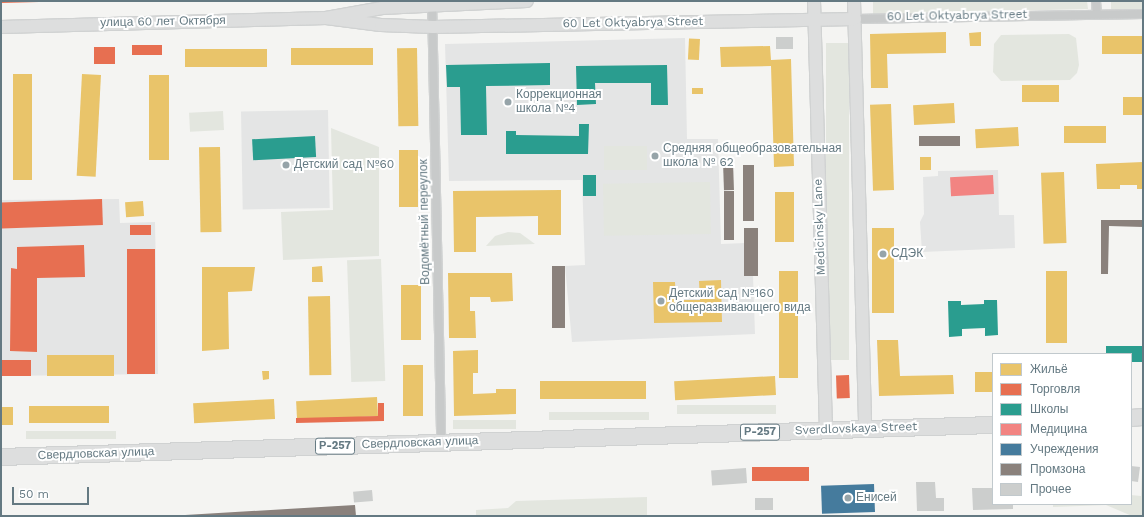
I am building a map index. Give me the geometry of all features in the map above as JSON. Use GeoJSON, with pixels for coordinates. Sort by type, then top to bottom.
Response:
{"type":"FeatureCollection","features":[{"type":"Feature","properties":{"kind":"highway"},"geometry":{"type":"LineString","coordinates":[[1132,418],[1143,417]]}},
{"type":"Feature","properties":{"kind":"highway","name":"Sverdlovskaya Street"},"geometry":{"type":"LineString","coordinates":[[826,429],[992,425]]}},
{"type":"Feature","properties":{"kind":"highway","name":"Свердловская улица"},"geometry":{"type":"LineString","coordinates":[[1,457],[826,429]]}},
{"type":"Feature","properties":{"kind":"main road"},"geometry":{"type":"LineString","coordinates":[[326,18],[382,8],[432,3],[527,1]]}},
{"type":"Feature","properties":{"kind":"main road","name":"Medicinsky Lane"},"geometry":{"type":"LineString","coordinates":[[814,1],[826,429]]}},
{"type":"Feature","properties":{"kind":"main road"},"geometry":{"type":"LineString","coordinates":[[854,1],[865,429]]}},
{"type":"Feature","properties":{"kind":"main road","name":"60 Let Oktyabrya Street"},"geometry":{"type":"LineString","coordinates":[[326,18],[381,25],[433,27],[855,18]]}},
{"type":"Feature","properties":{"kind":"main road","name":"улица 60 лет Октября"},"geometry":{"type":"LineString","coordinates":[[1,27],[326,18]]}},
{"type":"Feature","properties":{"kind":"street"},"geometry":{"type":"LineString","coordinates":[[1096,1],[1097,14]]}},
{"type":"Feature","properties":{"kind":"street","name":"Водомётный переулок"},"geometry":{"type":"LineString","coordinates":[[432,3],[441,442]]}},
{"type":"Feature","properties":{"kind":"street","name":"60 Let Oktyabrya Street"},"geometry":{"type":"LineString","coordinates":[[855,18],[1143,14]]}},
{"type":"Feature","properties":{"kind":"shaded area"},"geometry":{"type":"Polygon","coordinates":[[[873,1],[1087,1],[1088,9],[873,14],[873,1]]]}},
{"type":"Feature","properties":{"kind":"shaded area"},"geometry":{"type":"Polygon","coordinates":[[[1111,1],[1143,1],[1143,10],[1111,10],[1111,1]]]}},
{"type":"Feature","properties":{"kind":"shaded area"},"geometry":{"type":"Polygon","coordinates":[[[1069,34],[1076,38],[1079,65],[1077,73],[1070,80],[1001,81],[993,72],[994,44],[1001,35],[1069,34]]]}},
{"type":"Feature","properties":{"kind":"shaded area"},"geometry":{"type":"Polygon","coordinates":[[[685,38],[687,139],[718,139],[721,244],[745,243],[746,276],[753,275],[755,334],[572,342],[565,266],[585,265],[582,180],[449,181],[445,44],[685,38]]]}},
{"type":"Feature","properties":{"kind":"shaded area"},"geometry":{"type":"Polygon","coordinates":[[[826,43],[849,43],[849,360],[826,360],[826,43]]]}},
{"type":"Feature","properties":{"kind":"shaded area","name":"Детский сад №60"},"geometry":{"type":"Polygon","coordinates":[[[328,110],[330,208],[243,210],[241,112],[328,110]]]}},
{"type":"Feature","properties":{"kind":"shaded area"},"geometry":{"type":"Polygon","coordinates":[[[223,111],[224,130],[190,132],[189,113],[223,111]]]}},
{"type":"Feature","properties":{"kind":"shaded area"},"geometry":{"type":"Polygon","coordinates":[[[331,128],[379,147],[379,256],[283,260],[281,212],[333,210],[331,128]]]}},
{"type":"Feature","properties":{"kind":"shaded area"},"geometry":{"type":"Polygon","coordinates":[[[604,146],[647,146],[647,170],[604,170],[604,146]]]}},
{"type":"Feature","properties":{"kind":"shaded area"},"geometry":{"type":"Polygon","coordinates":[[[998,170],[999,215],[1014,215],[1015,248],[922,252],[920,222],[924,214],[923,177],[938,176],[938,171],[998,170]]]}},
{"type":"Feature","properties":{"kind":"shaded area"},"geometry":{"type":"Polygon","coordinates":[[[710,182],[711,234],[604,236],[603,184],[710,182]]]}},
{"type":"Feature","properties":{"kind":"shaded area"},"geometry":{"type":"Polygon","coordinates":[[[119,199],[120,223],[155,222],[158,374],[2,376],[1,200],[119,199]]]}},
{"type":"Feature","properties":{"kind":"shaded area"},"geometry":{"type":"Polygon","coordinates":[[[508,232],[520,233],[535,244],[486,246],[495,236],[508,232]]]}},
{"type":"Feature","properties":{"kind":"shaded area"},"geometry":{"type":"Polygon","coordinates":[[[381,259],[385,381],[351,382],[347,260],[381,259]]]}},
{"type":"Feature","properties":{"kind":"shaded area"},"geometry":{"type":"Polygon","coordinates":[[[677,405],[776,405],[776,414],[677,414],[677,405]]]}},
{"type":"Feature","properties":{"kind":"shaded area"},"geometry":{"type":"Polygon","coordinates":[[[549,412],[649,412],[649,420],[549,420],[549,412]]]}},
{"type":"Feature","properties":{"kind":"shaded area"},"geometry":{"type":"Polygon","coordinates":[[[453,420],[516,420],[516,429],[453,429],[453,420]]]}},
{"type":"Feature","properties":{"kind":"shaded area"},"geometry":{"type":"Polygon","coordinates":[[[26,431],[116,431],[116,439],[26,439],[26,431]]]}},
{"type":"Feature","properties":{"kind":"shaded area"},"geometry":{"type":"Polygon","coordinates":[[[1143,446],[1143,516],[1132,516],[1106,505],[1132,505],[1132,495],[1141,496],[1143,446]]]}},
{"type":"Feature","properties":{"kind":"shaded area"},"geometry":{"type":"Polygon","coordinates":[[[647,497],[647,516],[476,516],[476,510],[508,508],[516,501],[647,497]]]}},
{"type":"Feature","properties":{"kind":"shaded area"},"geometry":{"type":"Polygon","coordinates":[[[1053,505],[1106,505],[1053,507],[1053,505]]]}},
{"type":"Feature","properties":{"kind":"building: Жильё"},"geometry":{"type":"Polygon","coordinates":[[[946,32],[946,53],[887,54],[888,88],[871,88],[870,34],[946,32]]]}},
{"type":"Feature","properties":{"kind":"building: Жильё"},"geometry":{"type":"Polygon","coordinates":[[[981,32],[981,46],[970,46],[969,33],[981,32]]]}},
{"type":"Feature","properties":{"kind":"building: Жильё"},"geometry":{"type":"Polygon","coordinates":[[[1102,36],[1143,36],[1143,54],[1102,54],[1102,36]]]}},
{"type":"Feature","properties":{"kind":"building: Жильё"},"geometry":{"type":"Polygon","coordinates":[[[689,38],[700,39],[699,60],[688,59],[689,38]]]}},
{"type":"Feature","properties":{"kind":"building: Жильё"},"geometry":{"type":"Polygon","coordinates":[[[770,46],[771,60],[791,59],[794,166],[774,167],[771,66],[721,67],[720,47],[770,46]]]}},
{"type":"Feature","properties":{"kind":"building: Жильё"},"geometry":{"type":"Polygon","coordinates":[[[291,48],[373,48],[373,65],[291,65],[291,48]]]}},
{"type":"Feature","properties":{"kind":"building: Жильё"},"geometry":{"type":"Polygon","coordinates":[[[397,48],[417,48],[418,126],[398,126],[397,48]]]}},
{"type":"Feature","properties":{"kind":"building: Жильё"},"geometry":{"type":"Polygon","coordinates":[[[185,49],[267,49],[267,67],[185,67],[185,49]]]}},
{"type":"Feature","properties":{"kind":"building: Жильё"},"geometry":{"type":"Polygon","coordinates":[[[13,74],[32,74],[32,180],[13,180],[13,74]]]}},
{"type":"Feature","properties":{"kind":"building: Жильё"},"geometry":{"type":"Polygon","coordinates":[[[82,74],[101,75],[96,177],[77,176],[82,74]]]}},
{"type":"Feature","properties":{"kind":"building: Жильё"},"geometry":{"type":"Polygon","coordinates":[[[149,75],[169,75],[169,160],[149,160],[149,75]]]}},
{"type":"Feature","properties":{"kind":"building: Жильё"},"geometry":{"type":"Polygon","coordinates":[[[1022,85],[1059,85],[1059,102],[1022,102],[1022,85]]]}},
{"type":"Feature","properties":{"kind":"building: Жильё"},"geometry":{"type":"Polygon","coordinates":[[[692,88],[703,88],[703,94],[692,94],[692,88]]]}},
{"type":"Feature","properties":{"kind":"building: Жильё"},"geometry":{"type":"Polygon","coordinates":[[[1123,97],[1143,97],[1143,115],[1123,115],[1123,97]]]}},
{"type":"Feature","properties":{"kind":"building: Жильё"},"geometry":{"type":"Polygon","coordinates":[[[954,103],[955,123],[914,125],[913,105],[954,103]]]}},
{"type":"Feature","properties":{"kind":"building: Жильё"},"geometry":{"type":"Polygon","coordinates":[[[891,104],[894,190],[873,191],[870,105],[891,104]]]}},
{"type":"Feature","properties":{"kind":"building: Жильё"},"geometry":{"type":"Polygon","coordinates":[[[1064,126],[1106,126],[1106,143],[1064,143],[1064,126]]]}},
{"type":"Feature","properties":{"kind":"building: Жильё"},"geometry":{"type":"Polygon","coordinates":[[[1018,127],[1019,146],[976,148],[975,129],[1018,127]]]}},
{"type":"Feature","properties":{"kind":"building: Жильё"},"geometry":{"type":"Polygon","coordinates":[[[199,147],[220,147],[221,232],[200,232],[199,147]]]}},
{"type":"Feature","properties":{"kind":"building: Жильё"},"geometry":{"type":"Polygon","coordinates":[[[399,150],[418,150],[418,207],[399,207],[399,150]]]}},
{"type":"Feature","properties":{"kind":"building: Жильё"},"geometry":{"type":"Polygon","coordinates":[[[920,157],[931,157],[931,170],[920,170],[920,157]]]}},
{"type":"Feature","properties":{"kind":"building: Жильё"},"geometry":{"type":"Polygon","coordinates":[[[1143,162],[1143,189],[1137,189],[1137,185],[1120,185],[1120,189],[1097,189],[1096,164],[1143,162]]]}},
{"type":"Feature","properties":{"kind":"building: Жильё"},"geometry":{"type":"Polygon","coordinates":[[[1064,172],[1066,243],[1043,244],[1041,173],[1064,172]]]}},
{"type":"Feature","properties":{"kind":"building: Жильё"},"geometry":{"type":"Polygon","coordinates":[[[561,190],[561,235],[538,235],[538,216],[476,217],[476,252],[454,252],[453,191],[561,190]]]}},
{"type":"Feature","properties":{"kind":"building: Жильё"},"geometry":{"type":"Polygon","coordinates":[[[775,192],[794,192],[794,242],[775,242],[775,192]]]}},
{"type":"Feature","properties":{"kind":"building: Жильё"},"geometry":{"type":"Polygon","coordinates":[[[143,201],[144,216],[126,217],[125,202],[143,201]]]}},
{"type":"Feature","properties":{"kind":"building: Жильё"},"geometry":{"type":"Polygon","coordinates":[[[872,228],[894,228],[894,313],[872,313],[872,228]]]}},
{"type":"Feature","properties":{"kind":"building: Жильё"},"geometry":{"type":"Polygon","coordinates":[[[322,266],[323,282],[312,282],[312,267],[322,266]]]}},
{"type":"Feature","properties":{"kind":"building: Жильё"},"geometry":{"type":"Polygon","coordinates":[[[202,267],[255,267],[252,291],[228,292],[229,349],[202,351],[202,267]]]}},
{"type":"Feature","properties":{"kind":"building: Жильё"},"geometry":{"type":"Polygon","coordinates":[[[779,271],[798,271],[798,378],[779,378],[779,271]]]}},
{"type":"Feature","properties":{"kind":"building: Жильё"},"geometry":{"type":"Polygon","coordinates":[[[1046,271],[1067,271],[1067,343],[1046,343],[1046,271]]]}},
{"type":"Feature","properties":{"kind":"building: Жильё"},"geometry":{"type":"Polygon","coordinates":[[[448,273],[512,273],[513,301],[491,302],[490,297],[470,297],[470,311],[475,311],[476,338],[449,338],[448,273]]]}},
{"type":"Feature","properties":{"kind":"building: Жильё"},"geometry":{"type":"Polygon","coordinates":[[[721,280],[722,322],[654,323],[653,282],[675,282],[676,300],[700,300],[699,281],[721,280]]]}},
{"type":"Feature","properties":{"kind":"building: Жильё"},"geometry":{"type":"Polygon","coordinates":[[[401,285],[421,285],[421,340],[401,340],[401,285]]]}},
{"type":"Feature","properties":{"kind":"building: Жильё"},"geometry":{"type":"Polygon","coordinates":[[[308,296],[330,296],[331,375],[309,375],[308,296]]]}},
{"type":"Feature","properties":{"kind":"building: Жильё"},"geometry":{"type":"Polygon","coordinates":[[[877,340],[898,340],[900,376],[953,375],[954,394],[879,396],[877,340]]]}},
{"type":"Feature","properties":{"kind":"building: Жильё"},"geometry":{"type":"Polygon","coordinates":[[[478,350],[478,373],[473,373],[473,394],[496,393],[496,389],[516,389],[516,414],[454,416],[453,351],[478,350]]]}},
{"type":"Feature","properties":{"kind":"building: Жильё"},"geometry":{"type":"Polygon","coordinates":[[[47,355],[114,355],[114,376],[47,376],[47,355]]]}},
{"type":"Feature","properties":{"kind":"building: Жильё"},"geometry":{"type":"Polygon","coordinates":[[[403,365],[423,365],[423,416],[403,416],[403,365]]]}},
{"type":"Feature","properties":{"kind":"building: Жильё"},"geometry":{"type":"Polygon","coordinates":[[[262,371],[269,371],[269,379],[263,380],[262,371]]]}},
{"type":"Feature","properties":{"kind":"building: Жильё"},"geometry":{"type":"Polygon","coordinates":[[[975,372],[992,372],[992,392],[975,392],[975,372]]]}},
{"type":"Feature","properties":{"kind":"building: Жильё"},"geometry":{"type":"Polygon","coordinates":[[[775,376],[776,395],[675,400],[674,381],[775,376]]]}},
{"type":"Feature","properties":{"kind":"building: Жильё"},"geometry":{"type":"Polygon","coordinates":[[[540,381],[646,381],[646,399],[540,399],[540,381]]]}},
{"type":"Feature","properties":{"kind":"building: Жильё"},"geometry":{"type":"Polygon","coordinates":[[[377,397],[378,416],[297,420],[296,401],[377,397]]]}},
{"type":"Feature","properties":{"kind":"building: Жильё"},"geometry":{"type":"Polygon","coordinates":[[[274,399],[275,419],[194,423],[193,403],[274,399]]]}},
{"type":"Feature","properties":{"kind":"building: Жильё"},"geometry":{"type":"Polygon","coordinates":[[[29,406],[109,406],[109,423],[29,423],[29,406]]]}},
{"type":"Feature","properties":{"kind":"building: Жильё"},"geometry":{"type":"Polygon","coordinates":[[[1,407],[13,407],[13,425],[1,425],[1,407]]]}},
{"type":"Feature","properties":{"kind":"building: Торговля"},"geometry":{"type":"Polygon","coordinates":[[[1,1],[39,1],[39,2],[1,3],[1,1]]]}},
{"type":"Feature","properties":{"kind":"building: Торговля"},"geometry":{"type":"Polygon","coordinates":[[[132,45],[162,45],[162,55],[132,55],[132,45]]]}},
{"type":"Feature","properties":{"kind":"building: Торговля"},"geometry":{"type":"Polygon","coordinates":[[[94,47],[115,47],[115,64],[94,64],[94,47]]]}},
{"type":"Feature","properties":{"kind":"building: Торговля"},"geometry":{"type":"Polygon","coordinates":[[[102,199],[103,225],[2,229],[1,203],[102,199]]]}},
{"type":"Feature","properties":{"kind":"building: Торговля"},"geometry":{"type":"Polygon","coordinates":[[[130,225],[151,225],[151,235],[130,235],[130,225]]]}},
{"type":"Feature","properties":{"kind":"building: Торговля"},"geometry":{"type":"Polygon","coordinates":[[[84,245],[85,277],[37,278],[37,352],[10,351],[11,268],[17,269],[17,247],[84,245]]]}},
{"type":"Feature","properties":{"kind":"building: Торговля"},"geometry":{"type":"Polygon","coordinates":[[[127,249],[155,249],[155,374],[127,374],[127,249]]]}},
{"type":"Feature","properties":{"kind":"building: Торговля"},"geometry":{"type":"Polygon","coordinates":[[[2,360],[31,360],[31,376],[2,376],[2,360]]]}},
{"type":"Feature","properties":{"kind":"building: Торговля"},"geometry":{"type":"Polygon","coordinates":[[[836,375],[849,375],[850,398],[837,398],[836,375]]]}},
{"type":"Feature","properties":{"kind":"building: Торговля"},"geometry":{"type":"Polygon","coordinates":[[[378,403],[384,403],[384,421],[296,423],[296,418],[378,416],[378,403]]]}},
{"type":"Feature","properties":{"kind":"building: Торговля"},"geometry":{"type":"Polygon","coordinates":[[[752,467],[809,467],[809,481],[752,481],[752,467]]]}},
{"type":"Feature","properties":{"kind":"building: Школы"},"geometry":{"type":"Polygon","coordinates":[[[550,63],[550,85],[486,86],[487,135],[461,135],[460,87],[447,87],[446,65],[550,63]]]}},
{"type":"Feature","properties":{"kind":"building: Школы"},"geometry":{"type":"Polygon","coordinates":[[[667,65],[668,105],[651,105],[651,83],[595,83],[596,104],[577,105],[576,66],[667,65]]]}},
{"type":"Feature","properties":{"kind":"building: Школы"},"geometry":{"type":"Polygon","coordinates":[[[579,124],[589,124],[588,154],[506,154],[506,131],[516,131],[516,135],[579,136],[579,124]]]}},
{"type":"Feature","properties":{"kind":"building: Школы"},"geometry":{"type":"Polygon","coordinates":[[[315,136],[316,157],[253,160],[252,139],[315,136]]]}},
{"type":"Feature","properties":{"kind":"building: Школы"},"geometry":{"type":"Polygon","coordinates":[[[583,175],[596,175],[596,196],[583,196],[583,175]]]}},
{"type":"Feature","properties":{"kind":"building: Школы"},"geometry":{"type":"Polygon","coordinates":[[[984,300],[997,300],[998,335],[985,336],[985,328],[962,329],[962,336],[949,337],[948,301],[961,301],[961,305],[984,304],[984,300]]]}},
{"type":"Feature","properties":{"kind":"building: Школы"},"geometry":{"type":"Polygon","coordinates":[[[1106,346],[1143,346],[1143,362],[1132,362],[1132,353],[1106,353],[1106,346]]]}},
{"type":"Feature","properties":{"kind":"building: Медицина"},"geometry":{"type":"Polygon","coordinates":[[[993,175],[994,194],[951,196],[950,177],[993,175]]]}},
{"type":"Feature","properties":{"kind":"building: Учреждения","name":"Енисей"},"geometry":{"type":"Polygon","coordinates":[[[874,484],[875,512],[822,514],[821,486],[874,484]]]}},
{"type":"Feature","properties":{"kind":"building: Промзона"},"geometry":{"type":"Polygon","coordinates":[[[919,136],[960,136],[960,146],[919,146],[919,136]]]}},
{"type":"Feature","properties":{"kind":"building: Промзона"},"geometry":{"type":"Polygon","coordinates":[[[723,162],[733,162],[734,190],[724,190],[723,162]]]}},
{"type":"Feature","properties":{"kind":"building: Промзона"},"geometry":{"type":"Polygon","coordinates":[[[743,165],[754,165],[754,221],[743,221],[743,165]]]}},
{"type":"Feature","properties":{"kind":"building: Промзона"},"geometry":{"type":"Polygon","coordinates":[[[724,191],[734,191],[734,240],[724,240],[724,191]]]}},
{"type":"Feature","properties":{"kind":"building: Промзона"},"geometry":{"type":"Polygon","coordinates":[[[1101,220],[1143,220],[1143,227],[1109,226],[1108,274],[1101,274],[1101,220]]]}},
{"type":"Feature","properties":{"kind":"building: Промзона"},"geometry":{"type":"Polygon","coordinates":[[[744,228],[758,228],[758,276],[744,276],[744,228]]]}},
{"type":"Feature","properties":{"kind":"building: Промзона"},"geometry":{"type":"Polygon","coordinates":[[[552,266],[565,266],[565,328],[552,328],[552,266]]]}},
{"type":"Feature","properties":{"kind":"building: Промзона"},"geometry":{"type":"Polygon","coordinates":[[[355,505],[356,516],[185,516],[185,515],[355,505]]]}},
{"type":"Feature","properties":{"kind":"building: Прочее"},"geometry":{"type":"Polygon","coordinates":[[[776,37],[793,37],[793,49],[776,49],[776,37]]]}},
{"type":"Feature","properties":{"kind":"building: Прочее"},"geometry":{"type":"Polygon","coordinates":[[[1132,466],[1140,467],[1138,482],[1132,481],[1132,466]]]}},
{"type":"Feature","properties":{"kind":"building: Прочее"},"geometry":{"type":"Polygon","coordinates":[[[746,468],[747,483],[712,485],[711,470],[746,468]]]}},
{"type":"Feature","properties":{"kind":"building: Прочее"},"geometry":{"type":"Polygon","coordinates":[[[916,482],[935,482],[936,498],[944,498],[944,511],[917,511],[916,482]]]}},
{"type":"Feature","properties":{"kind":"building: Прочее"},"geometry":{"type":"Polygon","coordinates":[[[972,488],[992,488],[992,505],[1013,505],[1013,509],[973,510],[972,488]]]}},
{"type":"Feature","properties":{"kind":"building: Прочее"},"geometry":{"type":"Polygon","coordinates":[[[372,490],[373,501],[354,503],[353,492],[372,490]]]}},
{"type":"Feature","properties":{"kind":"building: Прочее"},"geometry":{"type":"Polygon","coordinates":[[[755,498],[773,498],[773,510],[755,510],[755,498]]]}},
{"type":"Feature","properties":{"kind":"place","name":"Коррекционная школа №4"},"geometry":{"type":"Point","coordinates":[508,102]}},
{"type":"Feature","properties":{"kind":"place","name":"Средняя общеобразовательная школа № 62"},"geometry":{"type":"Point","coordinates":[655,156]}},
{"type":"Feature","properties":{"kind":"place","name":"Детский сад №60"},"geometry":{"type":"Point","coordinates":[286,165]}},
{"type":"Feature","properties":{"kind":"place","name":"СДЭК"},"geometry":{"type":"Point","coordinates":[883,254]}},
{"type":"Feature","properties":{"kind":"place","name":"Детский сад №160 общеразвивающего вида"},"geometry":{"type":"Point","coordinates":[661,301]}},
{"type":"Feature","properties":{"kind":"place","name":"Енисей"},"geometry":{"type":"Point","coordinates":[848,498]}}]}
